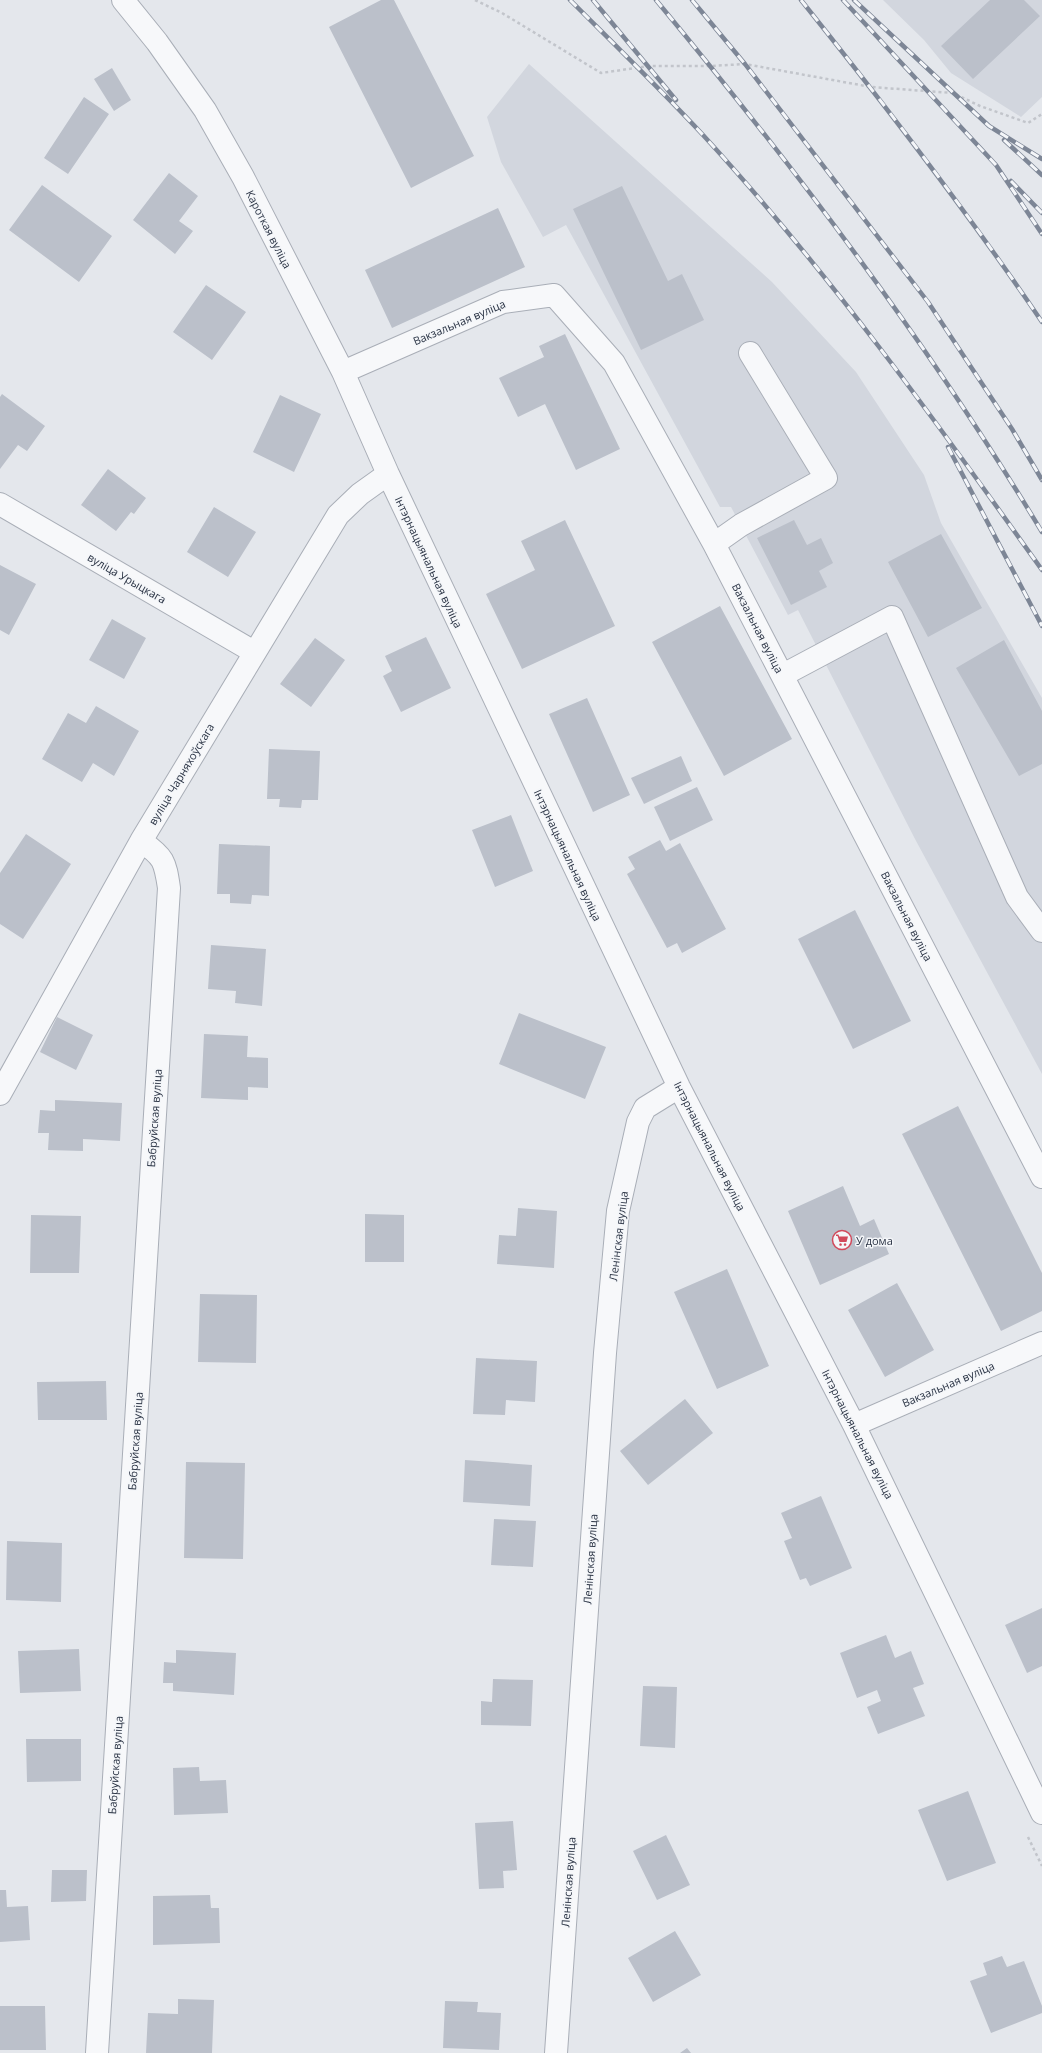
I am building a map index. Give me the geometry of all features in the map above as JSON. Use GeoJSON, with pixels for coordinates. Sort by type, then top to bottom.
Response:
{"type":"FeatureCollection","features":[{"type":"Feature","properties":{"kind":"street","name":"Кароткая вуліца"},"geometry":{"type":"LineString","coordinates":[[123,0],[157,42],[205,110],[243,177],[343,372],[388,474]]}},
{"type":"Feature","properties":{"kind":"street","name":"Вакзальная вуліца"},"geometry":{"type":"LineString","coordinates":[[343,372],[504,302],[554,295],[614,363],[714,544],[1042,1178]]}},
{"type":"Feature","properties":{"kind":"street"},"geometry":{"type":"LineString","coordinates":[[714,544],[741,525],[826,478],[750,353]]}},
{"type":"Feature","properties":{"kind":"street","name":"вуліца Чарняхоўскага"},"geometry":{"type":"LineString","coordinates":[[0,1094],[141,841],[338,515],[360,494],[388,474]]}},
{"type":"Feature","properties":{"kind":"street","name":"Інтэрнацыянальная вуліца"},"geometry":{"type":"LineString","coordinates":[[388,474],[679,1087],[854,1424],[1042,1813]]}},
{"type":"Feature","properties":{"kind":"street","name":"вуліца Урыцкага"},"geometry":{"type":"LineString","coordinates":[[0,504],[254,652]]}},
{"type":"Feature","properties":{"kind":"street"},"geometry":{"type":"LineString","coordinates":[[782,675],[892,617],[1017,897],[1042,931]]}},
{"type":"Feature","properties":{"kind":"street","name":"Бабруйская вуліца"},"geometry":{"type":"LineString","coordinates":[[97,2053],[168,888],[166,865],[154,850],[141,841]]}},
{"type":"Feature","properties":{"kind":"street","name":"Ленінская вуліца"},"geometry":{"type":"LineString","coordinates":[[556,2053],[605,1353],[618,1210],[638,1122],[645,1108],[679,1087]]}},
{"type":"Feature","properties":{"kind":"street","name":"Вакзальная вуліца"},"geometry":{"type":"LineString","coordinates":[[854,1424],[1042,1343]]}},
{"type":"Feature","properties":{"kind":"path"},"geometry":{"type":"LineString","coordinates":[[475,0],[502,13],[601,73],[649,66],[711,66],[745,64],[871,87],[953,92],[980,106],[1028,122],[1042,114]]}},
{"type":"Feature","properties":{"kind":"shaded area"},"geometry":{"type":"Polygon","coordinates":[[[883,0],[1042,0],[1042,97],[1021,117],[951,73],[924,40],[883,0]]]}},
{"type":"Feature","properties":{"kind":"shaded area"},"geometry":{"type":"Polygon","coordinates":[[[529,64],[772,282],[856,372],[924,475],[941,523],[1042,698],[1042,1074],[915,839],[798,610],[788,615],[731,507],[720,507],[566,225],[543,237],[501,162],[487,117],[529,64]]]}},
{"type":"Feature","properties":{"kind":"building"},"geometry":{"type":"Polygon","coordinates":[[[381,0],[394,0],[474,156],[411,188],[329,27],[381,0]]]}},
{"type":"Feature","properties":{"kind":"building"},"geometry":{"type":"Polygon","coordinates":[[[990,0],[1024,0],[1040,16],[973,79],[941,46],[990,0]]]}},
{"type":"Feature","properties":{"kind":"building"},"geometry":{"type":"Polygon","coordinates":[[[112,68],[131,100],[114,111],[94,79],[112,68]]]}},
{"type":"Feature","properties":{"kind":"building"},"geometry":{"type":"Polygon","coordinates":[[[84,97],[109,114],[68,174],[44,158],[84,97]]]}},
{"type":"Feature","properties":{"kind":"building"},"geometry":{"type":"Polygon","coordinates":[[[169,173],[198,196],[179,221],[193,231],[175,254],[133,220],[169,173]]]}},
{"type":"Feature","properties":{"kind":"building"},"geometry":{"type":"Polygon","coordinates":[[[42,185],[112,236],[79,282],[9,230],[42,185]]]}},
{"type":"Feature","properties":{"kind":"building"},"geometry":{"type":"Polygon","coordinates":[[[622,186],[668,281],[682,274],[704,320],[641,350],[573,209],[622,186]]]}},
{"type":"Feature","properties":{"kind":"building"},"geometry":{"type":"Polygon","coordinates":[[[498,208],[525,267],[392,328],[365,270],[498,208]]]}},
{"type":"Feature","properties":{"kind":"building"},"geometry":{"type":"Polygon","coordinates":[[[206,285],[246,312],[212,360],[173,332],[206,285]]]}},
{"type":"Feature","properties":{"kind":"building"},"geometry":{"type":"Polygon","coordinates":[[[565,334],[620,449],[576,470],[545,404],[518,417],[499,378],[544,357],[539,346],[565,334]]]}},
{"type":"Feature","properties":{"kind":"building"},"geometry":{"type":"Polygon","coordinates":[[[2,394],[45,426],[27,451],[18,445],[0,469],[0,397],[2,394]]]}},
{"type":"Feature","properties":{"kind":"building"},"geometry":{"type":"Polygon","coordinates":[[[280,395],[321,414],[294,472],[253,452],[280,395]]]}},
{"type":"Feature","properties":{"kind":"building"},"geometry":{"type":"Polygon","coordinates":[[[108,469],[146,498],[134,514],[131,512],[116,531],[81,505],[108,469]]]}},
{"type":"Feature","properties":{"kind":"building"},"geometry":{"type":"Polygon","coordinates":[[[214,507],[256,532],[228,577],[187,552],[214,507]]]}},
{"type":"Feature","properties":{"kind":"building"},"geometry":{"type":"Polygon","coordinates":[[[565,520],[615,626],[522,669],[486,594],[535,570],[521,541],[565,520]]]}},
{"type":"Feature","properties":{"kind":"building"},"geometry":{"type":"Polygon","coordinates":[[[794,520],[807,545],[821,538],[833,563],[819,571],[827,587],[791,605],[757,538],[794,520]]]}},
{"type":"Feature","properties":{"kind":"building"},"geometry":{"type":"Polygon","coordinates":[[[941,534],[982,608],[928,637],[888,562],[941,534]]]}},
{"type":"Feature","properties":{"kind":"building"},"geometry":{"type":"Polygon","coordinates":[[[0,565],[36,584],[9,635],[0,630],[0,565]]]}},
{"type":"Feature","properties":{"kind":"building"},"geometry":{"type":"Polygon","coordinates":[[[720,606],[792,739],[724,776],[652,642],[720,606]]]}},
{"type":"Feature","properties":{"kind":"building"},"geometry":{"type":"Polygon","coordinates":[[[112,619],[146,638],[124,679],[89,660],[112,619]]]}},
{"type":"Feature","properties":{"kind":"building"},"geometry":{"type":"Polygon","coordinates":[[[426,637],[451,688],[401,712],[383,676],[392,671],[385,656],[426,637]]]}},
{"type":"Feature","properties":{"kind":"building"},"geometry":{"type":"Polygon","coordinates":[[[315,638],[345,660],[311,707],[280,684],[315,638]]]}},
{"type":"Feature","properties":{"kind":"building"},"geometry":{"type":"Polygon","coordinates":[[[1004,640],[1042,711],[1042,764],[1019,776],[956,668],[1004,640]]]}},
{"type":"Feature","properties":{"kind":"building"},"geometry":{"type":"Polygon","coordinates":[[[587,698],[630,795],[593,812],[549,714],[587,698]]]}},
{"type":"Feature","properties":{"kind":"building"},"geometry":{"type":"Polygon","coordinates":[[[96,706],[139,731],[114,776],[93,763],[82,782],[42,759],[68,713],[86,723],[96,706]]]}},
{"type":"Feature","properties":{"kind":"building"},"geometry":{"type":"Polygon","coordinates":[[[269,749],[320,751],[318,800],[302,800],[301,808],[279,807],[280,799],[267,799],[269,749]]]}},
{"type":"Feature","properties":{"kind":"building"},"geometry":{"type":"Polygon","coordinates":[[[681,756],[692,781],[644,804],[631,778],[681,756]]]}},
{"type":"Feature","properties":{"kind":"building"},"geometry":{"type":"Polygon","coordinates":[[[697,787],[713,820],[670,841],[654,807],[697,787]]]}},
{"type":"Feature","properties":{"kind":"building"},"geometry":{"type":"Polygon","coordinates":[[[511,815],[533,871],[495,887],[472,830],[511,815]]]}},
{"type":"Feature","properties":{"kind":"building"},"geometry":{"type":"Polygon","coordinates":[[[26,834],[71,864],[23,939],[0,924],[0,873],[26,834]]]}},
{"type":"Feature","properties":{"kind":"building"},"geometry":{"type":"Polygon","coordinates":[[[660,840],[666,851],[680,843],[726,929],[682,953],[677,943],[667,948],[627,874],[635,869],[628,857],[660,840]]]}},
{"type":"Feature","properties":{"kind":"building"},"geometry":{"type":"Polygon","coordinates":[[[219,844],[270,846],[269,896],[252,895],[251,904],[230,903],[230,894],[217,894],[219,844]]]}},
{"type":"Feature","properties":{"kind":"building"},"geometry":{"type":"Polygon","coordinates":[[[855,910],[911,1021],[853,1049],[798,939],[855,910]]]}},
{"type":"Feature","properties":{"kind":"building"},"geometry":{"type":"Polygon","coordinates":[[[211,945],[266,949],[262,1006],[235,1003],[236,991],[208,989],[211,945]]]}},
{"type":"Feature","properties":{"kind":"building"},"geometry":{"type":"Polygon","coordinates":[[[519,1013],[606,1047],[585,1099],[499,1064],[519,1013]]]}},
{"type":"Feature","properties":{"kind":"building"},"geometry":{"type":"Polygon","coordinates":[[[57,1017],[93,1035],[76,1070],[40,1052],[57,1017]]]}},
{"type":"Feature","properties":{"kind":"building"},"geometry":{"type":"Polygon","coordinates":[[[204,1034],[248,1036],[247,1057],[268,1058],[268,1088],[248,1087],[248,1100],[201,1098],[204,1034]]]}},
{"type":"Feature","properties":{"kind":"building"},"geometry":{"type":"Polygon","coordinates":[[[55,1100],[122,1103],[120,1141],[83,1139],[83,1151],[48,1150],[49,1133],[38,1133],[40,1110],[55,1111],[55,1100]]]}},
{"type":"Feature","properties":{"kind":"building"},"geometry":{"type":"Polygon","coordinates":[[[958,1106],[1042,1273],[1042,1311],[1001,1331],[902,1134],[958,1106]]]}},
{"type":"Feature","properties":{"kind":"building","name":"У дома"},"geometry":{"type":"Polygon","coordinates":[[[843,1186],[860,1226],[874,1219],[889,1254],[820,1285],[788,1211],[843,1186]]]}},
{"type":"Feature","properties":{"kind":"building"},"geometry":{"type":"Polygon","coordinates":[[[518,1208],[557,1211],[554,1268],[497,1264],[499,1235],[516,1236],[518,1208]]]}},
{"type":"Feature","properties":{"kind":"building"},"geometry":{"type":"Polygon","coordinates":[[[365,1214],[404,1215],[404,1262],[365,1262],[365,1214]]]}},
{"type":"Feature","properties":{"kind":"building"},"geometry":{"type":"Polygon","coordinates":[[[31,1215],[81,1216],[79,1273],[30,1273],[31,1215]]]}},
{"type":"Feature","properties":{"kind":"building"},"geometry":{"type":"Polygon","coordinates":[[[727,1269],[769,1366],[717,1389],[674,1292],[727,1269]]]}},
{"type":"Feature","properties":{"kind":"building"},"geometry":{"type":"Polygon","coordinates":[[[897,1283],[934,1350],[885,1377],[848,1310],[897,1283]]]}},
{"type":"Feature","properties":{"kind":"building"},"geometry":{"type":"Polygon","coordinates":[[[200,1294],[257,1295],[256,1363],[198,1362],[200,1294]]]}},
{"type":"Feature","properties":{"kind":"building"},"geometry":{"type":"Polygon","coordinates":[[[476,1358],[537,1361],[535,1402],[506,1400],[505,1415],[473,1414],[476,1358]]]}},
{"type":"Feature","properties":{"kind":"building"},"geometry":{"type":"Polygon","coordinates":[[[106,1381],[107,1420],[38,1420],[37,1382],[106,1381]]]}},
{"type":"Feature","properties":{"kind":"building"},"geometry":{"type":"Polygon","coordinates":[[[685,1399],[713,1433],[648,1485],[620,1451],[685,1399]]]}},
{"type":"Feature","properties":{"kind":"building"},"geometry":{"type":"Polygon","coordinates":[[[465,1460],[532,1465],[530,1506],[463,1502],[465,1460]]]}},
{"type":"Feature","properties":{"kind":"building"},"geometry":{"type":"Polygon","coordinates":[[[186,1462],[245,1463],[243,1559],[184,1558],[186,1462]]]}},
{"type":"Feature","properties":{"kind":"building"},"geometry":{"type":"Polygon","coordinates":[[[821,1496],[852,1568],[810,1586],[806,1578],[800,1580],[784,1541],[792,1538],[781,1513],[821,1496]]]}},
{"type":"Feature","properties":{"kind":"building"},"geometry":{"type":"Polygon","coordinates":[[[494,1519],[536,1521],[533,1567],[491,1565],[494,1519]]]}},
{"type":"Feature","properties":{"kind":"building"},"geometry":{"type":"Polygon","coordinates":[[[7,1541],[62,1543],[61,1602],[6,1600],[7,1541]]]}},
{"type":"Feature","properties":{"kind":"building"},"geometry":{"type":"Polygon","coordinates":[[[1042,1608],[1042,1666],[1027,1673],[1005,1625],[1042,1608]]]}},
{"type":"Feature","properties":{"kind":"building"},"geometry":{"type":"Polygon","coordinates":[[[886,1635],[895,1658],[911,1651],[924,1684],[913,1688],[925,1716],[878,1734],[867,1707],[881,1701],[877,1690],[857,1698],[840,1653],[886,1635]]]}},
{"type":"Feature","properties":{"kind":"building"},"geometry":{"type":"Polygon","coordinates":[[[79,1649],[81,1691],[20,1693],[18,1651],[79,1649]]]}},
{"type":"Feature","properties":{"kind":"building"},"geometry":{"type":"Polygon","coordinates":[[[176,1650],[236,1653],[234,1695],[173,1691],[173,1683],[163,1683],[164,1662],[176,1663],[176,1650]]]}},
{"type":"Feature","properties":{"kind":"building"},"geometry":{"type":"Polygon","coordinates":[[[493,1679],[533,1680],[531,1726],[481,1725],[481,1701],[492,1702],[493,1679]]]}},
{"type":"Feature","properties":{"kind":"building"},"geometry":{"type":"Polygon","coordinates":[[[643,1686],[677,1687],[675,1748],[640,1746],[643,1686]]]}},
{"type":"Feature","properties":{"kind":"building"},"geometry":{"type":"Polygon","coordinates":[[[26,1739],[81,1739],[81,1781],[27,1782],[26,1739]]]}},
{"type":"Feature","properties":{"kind":"building"},"geometry":{"type":"Polygon","coordinates":[[[199,1767],[200,1781],[226,1780],[228,1813],[174,1815],[173,1768],[199,1767]]]}},
{"type":"Feature","properties":{"kind":"building"},"geometry":{"type":"Polygon","coordinates":[[[968,1791],[996,1863],[947,1881],[918,1810],[968,1791]]]}},
{"type":"Feature","properties":{"kind":"building"},"geometry":{"type":"Polygon","coordinates":[[[513,1821],[517,1870],[503,1871],[504,1888],[479,1889],[475,1823],[513,1821]]]}},
{"type":"Feature","properties":{"kind":"building"},"geometry":{"type":"Polygon","coordinates":[[[666,1835],[690,1885],[657,1900],[633,1851],[666,1835]]]}},
{"type":"Feature","properties":{"kind":"building"},"geometry":{"type":"Polygon","coordinates":[[[52,1870],[87,1870],[86,1901],[51,1902],[52,1870]]]}},
{"type":"Feature","properties":{"kind":"building"},"geometry":{"type":"Polygon","coordinates":[[[0,1890],[6,1890],[7,1907],[28,1906],[30,1940],[0,1942],[0,1890]]]}},
{"type":"Feature","properties":{"kind":"building"},"geometry":{"type":"Polygon","coordinates":[[[210,1895],[211,1908],[219,1908],[220,1943],[153,1945],[153,1896],[210,1895]]]}},
{"type":"Feature","properties":{"kind":"building"},"geometry":{"type":"Polygon","coordinates":[[[675,1931],[701,1975],[653,2002],[628,1958],[675,1931]]]}},
{"type":"Feature","properties":{"kind":"building"},"geometry":{"type":"Polygon","coordinates":[[[1002,1956],[1007,1967],[1024,1961],[1042,2006],[1042,2013],[991,2033],[970,1981],[987,1975],[983,1963],[1002,1956]]]}},
{"type":"Feature","properties":{"kind":"building"},"geometry":{"type":"Polygon","coordinates":[[[178,1999],[214,2000],[212,2053],[146,2053],[148,2013],[178,2014],[178,1999]]]}},
{"type":"Feature","properties":{"kind":"building"},"geometry":{"type":"Polygon","coordinates":[[[445,2001],[478,2002],[477,2012],[501,2013],[499,2050],[443,2048],[445,2001]]]}},
{"type":"Feature","properties":{"kind":"building"},"geometry":{"type":"Polygon","coordinates":[[[0,2006],[45,2006],[46,2050],[0,2050],[0,2006]]]}},
{"type":"Feature","properties":{"kind":"building"},"geometry":{"type":"Polygon","coordinates":[[[687,2048],[691,2053],[680,2053],[687,2048]]]}},
{"type":"Feature","properties":{"kind":"railway"},"geometry":{"type":"LineString","coordinates":[[570,0],[703,135],[749,186],[793,239],[837,293],[921,402],[1042,570]]}},
{"type":"Feature","properties":{"kind":"railway"},"geometry":{"type":"LineString","coordinates":[[593,0],[676,100]]}},
{"type":"Feature","properties":{"kind":"railway"},"geometry":{"type":"LineString","coordinates":[[656,0],[810,193],[859,259],[954,393],[1042,532]]}},
{"type":"Feature","properties":{"kind":"railway"},"geometry":{"type":"LineString","coordinates":[[692,0],[745,64],[928,302],[1012,429],[1042,480]]}},
{"type":"Feature","properties":{"kind":"railway"},"geometry":{"type":"LineString","coordinates":[[801,0],[925,159],[985,240],[1042,322]]}},
{"type":"Feature","properties":{"kind":"railway"},"geometry":{"type":"LineString","coordinates":[[843,0],[996,165],[1042,234]]}},
{"type":"Feature","properties":{"kind":"railway"},"geometry":{"type":"LineString","coordinates":[[854,0],[989,126],[1042,159]]}},
{"type":"Feature","properties":{"kind":"railway"},"geometry":{"type":"LineString","coordinates":[[1004,140],[1042,175]]}},
{"type":"Feature","properties":{"kind":"railway"},"geometry":{"type":"LineString","coordinates":[[1011,181],[1042,213]]}},
{"type":"Feature","properties":{"kind":"railway"},"geometry":{"type":"LineString","coordinates":[[948,447],[1042,626]]}},
{"type":"Feature","properties":{"kind":"place","name":"У дома"},"geometry":{"type":"Point","coordinates":[842,1240]}}]}
